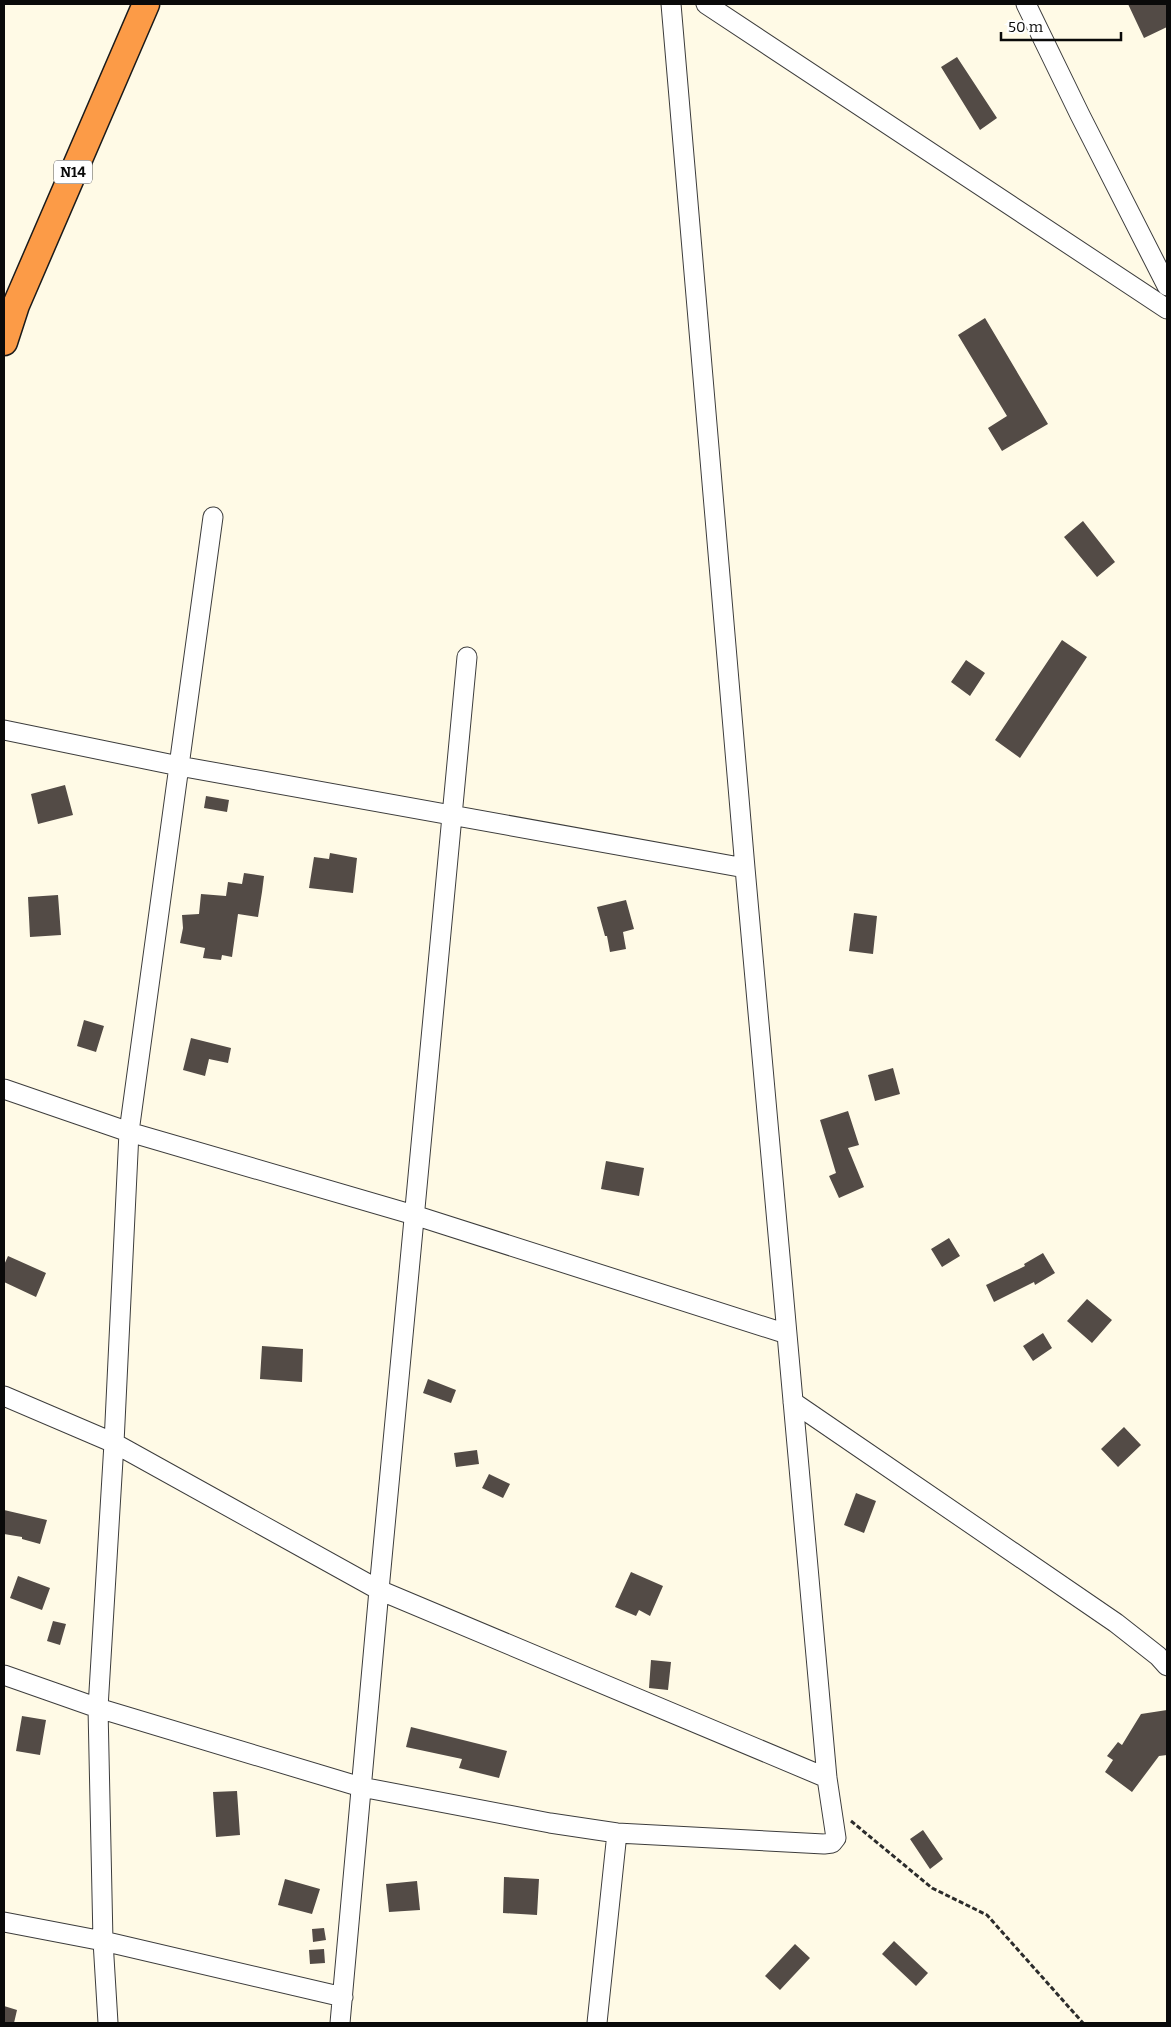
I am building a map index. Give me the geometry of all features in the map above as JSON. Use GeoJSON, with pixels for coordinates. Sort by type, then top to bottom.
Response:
{"type":"FeatureCollection","features":[{"type":"Feature","properties":{"kind":"highway","name":"N14"},"geometry":{"type":"LineString","coordinates":[[4,342],[16,305],[146,4]]}},
{"type":"Feature","properties":{"kind":"street"},"geometry":{"type":"LineString","coordinates":[[4,1675],[98,1708],[361,1787],[550,1823],[617,1833],[824,1844],[832,1843],[836,1838],[827,1778],[793,1402],[671,4]]}},
{"type":"Feature","properties":{"kind":"street"},"geometry":{"type":"LineString","coordinates":[[706,4],[1167,309]]}},
{"type":"Feature","properties":{"kind":"street"},"geometry":{"type":"LineString","coordinates":[[1026,4],[1167,286]]}},
{"type":"Feature","properties":{"kind":"street"},"geometry":{"type":"LineString","coordinates":[[108,2023],[103,1941],[98,1708],[114,1443],[129,1132],[213,517]]}},
{"type":"Feature","properties":{"kind":"street"},"geometry":{"type":"LineString","coordinates":[[340,2023],[467,656]]}},
{"type":"Feature","properties":{"kind":"street"},"geometry":{"type":"LineString","coordinates":[[4,730],[179,766],[745,868]]}},
{"type":"Feature","properties":{"kind":"street"},"geometry":{"type":"LineString","coordinates":[[4,1089],[129,1132],[414,1215],[787,1334]]}},
{"type":"Feature","properties":{"kind":"street"},"geometry":{"type":"LineString","coordinates":[[4,1396],[114,1443],[379,1590],[827,1778]]}},
{"type":"Feature","properties":{"kind":"street"},"geometry":{"type":"LineString","coordinates":[[793,1402],[1116,1623],[1158,1656],[1167,1666]]}},
{"type":"Feature","properties":{"kind":"street"},"geometry":{"type":"LineString","coordinates":[[597,2023],[617,1833]]}},
{"type":"Feature","properties":{"kind":"street"},"geometry":{"type":"LineString","coordinates":[[4,1922],[103,1941],[342,1997]]}},
{"type":"Feature","properties":{"kind":"path"},"geometry":{"type":"LineString","coordinates":[[850,1820],[932,1888],[988,1915],[1083,2023]]}},
{"type":"Feature","properties":{"kind":"building"},"geometry":{"type":"Polygon","coordinates":[[[1128,4],[1167,4],[1167,27],[1144,38],[1128,4]]]}},
{"type":"Feature","properties":{"kind":"building"},"geometry":{"type":"Polygon","coordinates":[[[957,57],[997,118],[980,130],[941,67],[957,57]]]}},
{"type":"Feature","properties":{"kind":"building"},"geometry":{"type":"Polygon","coordinates":[[[985,318],[1048,424],[1002,451],[988,428],[1007,416],[958,335],[985,318]]]}},
{"type":"Feature","properties":{"kind":"building"},"geometry":{"type":"Polygon","coordinates":[[[1083,521],[1115,562],[1097,577],[1064,537],[1083,521]]]}},
{"type":"Feature","properties":{"kind":"building"},"geometry":{"type":"Polygon","coordinates":[[[1062,640],[1087,657],[1020,758],[995,740],[1062,640]]]}},
{"type":"Feature","properties":{"kind":"building"},"geometry":{"type":"Polygon","coordinates":[[[966,660],[985,673],[970,696],[951,682],[966,660]]]}},
{"type":"Feature","properties":{"kind":"building"},"geometry":{"type":"Polygon","coordinates":[[[65,785],[73,815],[38,824],[31,794],[65,785]]]}},
{"type":"Feature","properties":{"kind":"building"},"geometry":{"type":"Polygon","coordinates":[[[206,796],[229,800],[227,812],[204,808],[206,796]]]}},
{"type":"Feature","properties":{"kind":"building"},"geometry":{"type":"Polygon","coordinates":[[[330,853],[357,858],[353,893],[309,888],[314,857],[329,859],[330,853]]]}},
{"type":"Feature","properties":{"kind":"building"},"geometry":{"type":"Polygon","coordinates":[[[244,873],[264,876],[262,892],[258,917],[238,914],[232,957],[222,955],[221,960],[203,958],[205,948],[180,943],[183,928],[182,915],[199,914],[201,894],[226,896],[228,882],[242,884],[244,873]]]}},
{"type":"Feature","properties":{"kind":"building"},"geometry":{"type":"Polygon","coordinates":[[[58,895],[61,935],[30,937],[28,897],[58,895]]]}},
{"type":"Feature","properties":{"kind":"building"},"geometry":{"type":"Polygon","coordinates":[[[626,900],[634,929],[623,932],[626,949],[610,952],[607,936],[605,936],[597,907],[626,900]]]}},
{"type":"Feature","properties":{"kind":"building"},"geometry":{"type":"Polygon","coordinates":[[[854,913],[877,916],[873,954],[849,951],[854,913]]]}},
{"type":"Feature","properties":{"kind":"building"},"geometry":{"type":"Polygon","coordinates":[[[84,1020],[104,1026],[96,1052],[77,1046],[84,1020]]]}},
{"type":"Feature","properties":{"kind":"building"},"geometry":{"type":"Polygon","coordinates":[[[191,1038],[231,1048],[228,1063],[209,1059],[205,1076],[183,1070],[191,1038]]]}},
{"type":"Feature","properties":{"kind":"building"},"geometry":{"type":"Polygon","coordinates":[[[893,1068],[900,1094],[875,1101],[868,1075],[893,1068]]]}},
{"type":"Feature","properties":{"kind":"building"},"geometry":{"type":"Polygon","coordinates":[[[848,1111],[859,1145],[848,1148],[864,1187],[839,1198],[829,1176],[836,1173],[820,1120],[848,1111]]]}},
{"type":"Feature","properties":{"kind":"building"},"geometry":{"type":"Polygon","coordinates":[[[606,1161],[644,1168],[639,1196],[601,1189],[606,1161]]]}},
{"type":"Feature","properties":{"kind":"building"},"geometry":{"type":"Polygon","coordinates":[[[949,1238],[960,1256],[942,1267],[931,1249],[949,1238]]]}},
{"type":"Feature","properties":{"kind":"building"},"geometry":{"type":"Polygon","coordinates":[[[1043,1253],[1055,1273],[1035,1285],[1034,1282],[994,1302],[986,1285],[1025,1266],[1024,1264],[1043,1253]]]}},
{"type":"Feature","properties":{"kind":"building"},"geometry":{"type":"Polygon","coordinates":[[[8,1256],[46,1273],[36,1297],[4,1282],[4,1265],[8,1256]]]}},
{"type":"Feature","properties":{"kind":"building"},"geometry":{"type":"Polygon","coordinates":[[[1087,1299],[1112,1320],[1092,1343],[1067,1321],[1087,1299]]]}},
{"type":"Feature","properties":{"kind":"building"},"geometry":{"type":"Polygon","coordinates":[[[1043,1333],[1052,1348],[1033,1361],[1023,1346],[1043,1333]]]}},
{"type":"Feature","properties":{"kind":"building"},"geometry":{"type":"Polygon","coordinates":[[[262,1346],[303,1349],[302,1382],[260,1379],[262,1346]]]}},
{"type":"Feature","properties":{"kind":"building"},"geometry":{"type":"Polygon","coordinates":[[[428,1379],[456,1390],[451,1403],[423,1393],[428,1379]]]}},
{"type":"Feature","properties":{"kind":"building"},"geometry":{"type":"Polygon","coordinates":[[[1124,1427],[1141,1445],[1118,1467],[1101,1449],[1124,1427]]]}},
{"type":"Feature","properties":{"kind":"building"},"geometry":{"type":"Polygon","coordinates":[[[477,1450],[479,1464],[456,1467],[454,1453],[477,1450]]]}},
{"type":"Feature","properties":{"kind":"building"},"geometry":{"type":"Polygon","coordinates":[[[489,1474],[510,1484],[503,1498],[482,1488],[489,1474]]]}},
{"type":"Feature","properties":{"kind":"building"},"geometry":{"type":"Polygon","coordinates":[[[856,1493],[876,1501],[864,1533],[844,1525],[856,1493]]]}},
{"type":"Feature","properties":{"kind":"building"},"geometry":{"type":"Polygon","coordinates":[[[4,1510],[47,1520],[40,1544],[22,1539],[22,1537],[4,1534],[4,1510]]]}},
{"type":"Feature","properties":{"kind":"building"},"geometry":{"type":"Polygon","coordinates":[[[631,1572],[663,1586],[650,1616],[639,1610],[636,1616],[615,1607],[631,1572]]]}},
{"type":"Feature","properties":{"kind":"building"},"geometry":{"type":"Polygon","coordinates":[[[18,1576],[50,1588],[42,1610],[10,1598],[18,1576]]]}},
{"type":"Feature","properties":{"kind":"building"},"geometry":{"type":"Polygon","coordinates":[[[53,1621],[66,1624],[60,1645],[47,1641],[53,1621]]]}},
{"type":"Feature","properties":{"kind":"building"},"geometry":{"type":"Polygon","coordinates":[[[651,1660],[671,1662],[668,1690],[649,1688],[651,1660]]]}},
{"type":"Feature","properties":{"kind":"building"},"geometry":{"type":"Polygon","coordinates":[[[1167,1710],[1167,1755],[1159,1756],[1132,1792],[1105,1772],[1113,1760],[1107,1756],[1118,1742],[1122,1745],[1141,1714],[1167,1710]]]}},
{"type":"Feature","properties":{"kind":"building"},"geometry":{"type":"Polygon","coordinates":[[[22,1716],[46,1720],[40,1755],[16,1751],[22,1716]]]}},
{"type":"Feature","properties":{"kind":"building"},"geometry":{"type":"Polygon","coordinates":[[[411,1727],[507,1751],[499,1778],[459,1768],[462,1759],[406,1747],[411,1727]]]}},
{"type":"Feature","properties":{"kind":"building"},"geometry":{"type":"Polygon","coordinates":[[[237,1791],[240,1835],[216,1837],[213,1792],[237,1791]]]}},
{"type":"Feature","properties":{"kind":"building"},"geometry":{"type":"Polygon","coordinates":[[[923,1830],[943,1859],[930,1869],[910,1839],[923,1830]]]}},
{"type":"Feature","properties":{"kind":"building"},"geometry":{"type":"Polygon","coordinates":[[[504,1877],[539,1879],[537,1915],[503,1913],[504,1877]]]}},
{"type":"Feature","properties":{"kind":"building"},"geometry":{"type":"Polygon","coordinates":[[[285,1879],[320,1889],[312,1914],[278,1905],[285,1879]]]}},
{"type":"Feature","properties":{"kind":"building"},"geometry":{"type":"Polygon","coordinates":[[[417,1881],[420,1910],[389,1912],[386,1884],[417,1881]]]}},
{"type":"Feature","properties":{"kind":"building"},"geometry":{"type":"Polygon","coordinates":[[[324,1928],[326,1940],[313,1942],[312,1929],[324,1928]]]}},
{"type":"Feature","properties":{"kind":"building"},"geometry":{"type":"Polygon","coordinates":[[[894,1941],[928,1973],[916,1986],[882,1954],[894,1941]]]}},
{"type":"Feature","properties":{"kind":"building"},"geometry":{"type":"Polygon","coordinates":[[[795,1944],[810,1958],[780,1990],[765,1976],[795,1944]]]}},
{"type":"Feature","properties":{"kind":"building"},"geometry":{"type":"Polygon","coordinates":[[[324,1949],[325,1963],[310,1964],[309,1950],[324,1949]]]}},
{"type":"Feature","properties":{"kind":"building"},"geometry":{"type":"Polygon","coordinates":[[[4,2006],[17,2010],[14,2023],[4,2023],[4,2006]]]}}]}
